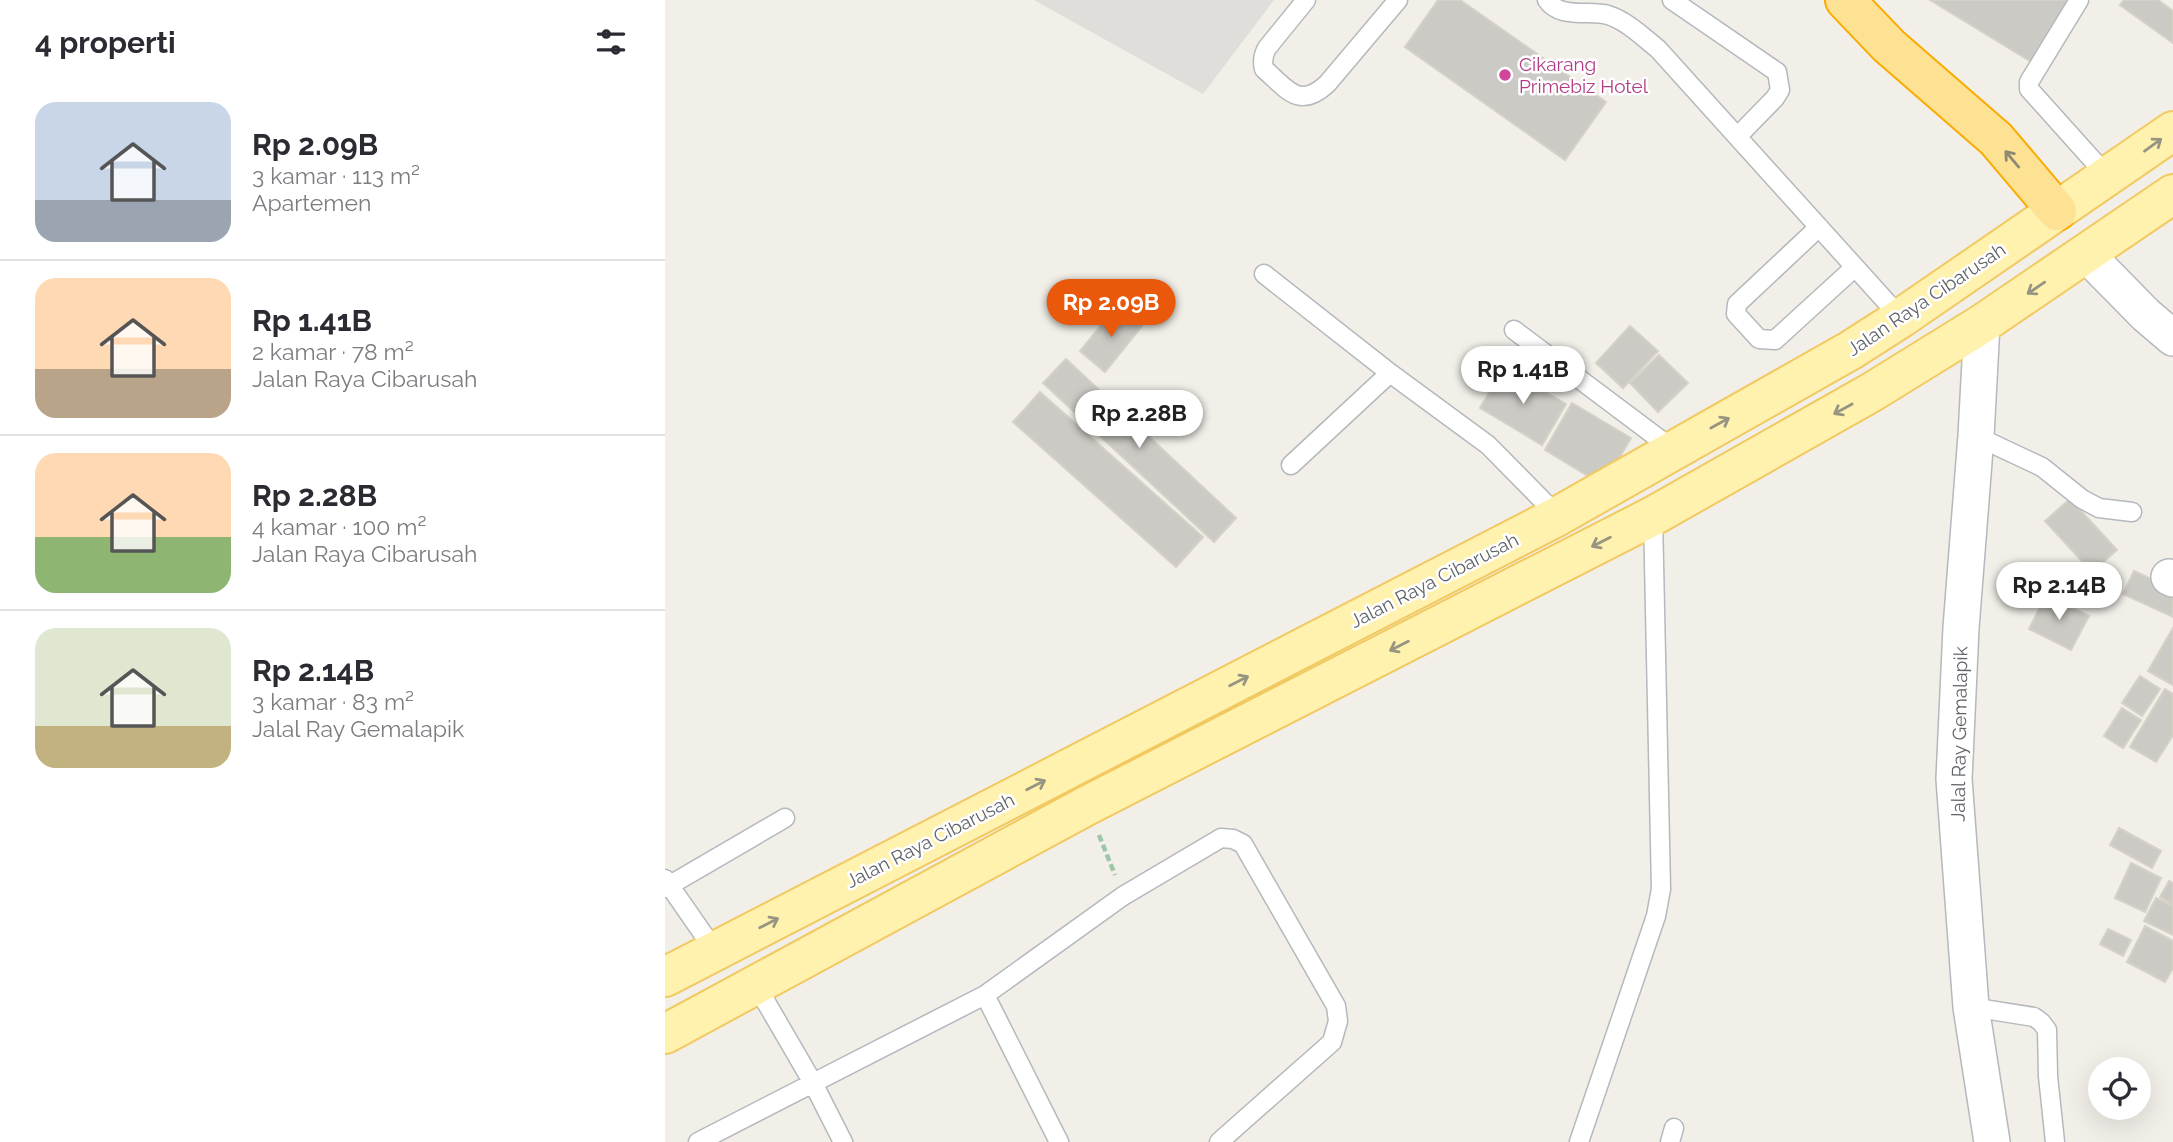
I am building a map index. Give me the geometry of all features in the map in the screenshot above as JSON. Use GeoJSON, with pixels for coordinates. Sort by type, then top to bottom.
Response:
{"type":"FeatureCollection","features":[{"type":"Feature","properties":{"kind":"highway"},"geometry":{"type":"LineString","coordinates":[[1845,0],[1889,46],[1996,139],[2057,211]]}},
{"type":"Feature","properties":{"kind":"main road","name":"Jalan Raya Cibarusah"},"geometry":{"type":"LineString","coordinates":[[665,977],[1558,516],[1851,350],[2173,131]]}},
{"type":"Feature","properties":{"kind":"main road"},"geometry":{"type":"LineString","coordinates":[[665,1034],[1088,805],[1653,516],[1872,392],[1982,324],[2173,194]]}},
{"type":"Feature","properties":{"kind":"main road"},"geometry":{"type":"LineString","coordinates":[[1950,284],[1982,324]]}},
{"type":"Feature","properties":{"kind":"street"},"geometry":{"type":"LineString","coordinates":[[2087,255],[2146,315],[2173,338]]}},
{"type":"Feature","properties":{"kind":"street","name":"Jalal Ray Gemalapik"},"geometry":{"type":"LineString","coordinates":[[1982,324],[1961,628],[1954,779],[1971,1007],[1992,1142]]}},
{"type":"Feature","properties":{"kind":"lane"},"geometry":{"type":"LineString","coordinates":[[1306,0],[1263,54],[1264,69],[1295,95],[1305,97],[1315,95],[1327,84],[1398,0]]}},
{"type":"Feature","properties":{"kind":"lane"},"geometry":{"type":"LineString","coordinates":[[1547,0],[1559,10],[1608,15],[1623,22],[1658,49],[1901,318]]}},
{"type":"Feature","properties":{"kind":"lane"},"geometry":{"type":"LineString","coordinates":[[1672,0],[1777,72],[1780,90],[1738,136]]}},
{"type":"Feature","properties":{"kind":"lane"},"geometry":{"type":"LineString","coordinates":[[2079,0],[2029,82],[2029,89],[2108,177]]}},
{"type":"Feature","properties":{"kind":"lane"},"geometry":{"type":"LineString","coordinates":[[1819,227],[1737,304],[1736,314],[1759,339],[1775,340],[1855,267]]}},
{"type":"Feature","properties":{"kind":"lane"},"geometry":{"type":"LineString","coordinates":[[1264,274],[1390,373],[1488,445],[1558,516]]}},
{"type":"Feature","properties":{"kind":"lane"},"geometry":{"type":"LineString","coordinates":[[1514,330],[1674,450]]}},
{"type":"Feature","properties":{"kind":"lane"},"geometry":{"type":"LineString","coordinates":[[1291,465],[1390,373]]}},
{"type":"Feature","properties":{"kind":"lane"},"geometry":{"type":"LineString","coordinates":[[1976,436],[2042,467],[2082,499],[2099,508],[2132,512]]}},
{"type":"Feature","properties":{"kind":"lane"},"geometry":{"type":"LineString","coordinates":[[1579,1142],[1657,916],[1661,889],[1653,516]]}},
{"type":"Feature","properties":{"kind":"lane"},"geometry":{"type":"LineString","coordinates":[[715,951],[667,884],[785,818]]}},
{"type":"Feature","properties":{"kind":"lane"},"geometry":{"type":"LineString","coordinates":[[698,1142],[985,995],[1123,896],[1221,838],[1233,839],[1243,844],[1336,1006],[1338,1021],[1332,1042],[1219,1142]]}},
{"type":"Feature","properties":{"kind":"lane"},"geometry":{"type":"LineString","coordinates":[[757,985],[843,1142]]}},
{"type":"Feature","properties":{"kind":"lane"},"geometry":{"type":"LineString","coordinates":[[985,995],[1059,1142]]}},
{"type":"Feature","properties":{"kind":"lane"},"geometry":{"type":"LineString","coordinates":[[1971,1007],[2034,1017],[2042,1022],[2047,1030],[2048,1076],[2055,1142]]}},
{"type":"Feature","properties":{"kind":"path"},"geometry":{"type":"LineString","coordinates":[[1088,805],[1123,896]]}},
{"type":"Feature","properties":{"kind":"shaded area"},"geometry":{"type":"Polygon","coordinates":[[[1034,0],[1274,0],[1203,94],[1034,0]]]}},
{"type":"Feature","properties":{"kind":"building","name":"Cikarang Primebiz Hotel"},"geometry":{"type":"Polygon","coordinates":[[[1438,0],[1460,0],[1606,102],[1565,160],[1405,47],[1438,0]]]}},
{"type":"Feature","properties":{"kind":"building"},"geometry":{"type":"Polygon","coordinates":[[[1930,0],[2072,0],[2033,63],[1930,0]]]}},
{"type":"Feature","properties":{"kind":"building"},"geometry":{"type":"Polygon","coordinates":[[[2124,0],[2158,0],[2173,11],[2173,43],[2120,5],[2124,0]]]}},
{"type":"Feature","properties":{"kind":"building"},"geometry":{"type":"Polygon","coordinates":[[[1117,306],[1142,326],[1105,372],[1080,351],[1117,306]]]}},
{"type":"Feature","properties":{"kind":"building"},"geometry":{"type":"Polygon","coordinates":[[[1630,326],[1658,351],[1623,388],[1596,363],[1630,326]]]}},
{"type":"Feature","properties":{"kind":"building"},"geometry":{"type":"Polygon","coordinates":[[[1659,355],[1688,383],[1658,412],[1630,383],[1659,355]]]}},
{"type":"Feature","properties":{"kind":"building"},"geometry":{"type":"Polygon","coordinates":[[[1066,359],[1236,518],[1214,542],[1043,383],[1066,359]]]}},
{"type":"Feature","properties":{"kind":"building"},"geometry":{"type":"Polygon","coordinates":[[[1504,368],[1566,404],[1542,445],[1480,408],[1504,368]]]}},
{"type":"Feature","properties":{"kind":"building"},"geometry":{"type":"Polygon","coordinates":[[[1040,392],[1203,537],[1176,567],[1013,422],[1040,392]]]}},
{"type":"Feature","properties":{"kind":"building"},"geometry":{"type":"Polygon","coordinates":[[[1572,403],[1631,438],[1603,485],[1545,450],[1572,403]]]}},
{"type":"Feature","properties":{"kind":"building"},"geometry":{"type":"Polygon","coordinates":[[[2070,499],[2117,550],[2092,572],[2045,521],[2070,499]]]}},
{"type":"Feature","properties":{"kind":"building"},"geometry":{"type":"Polygon","coordinates":[[[2134,571],[2173,589],[2173,617],[2123,594],[2134,571]]]}},
{"type":"Feature","properties":{"kind":"building"},"geometry":{"type":"Polygon","coordinates":[[[2046,595],[2089,616],[2071,650],[2029,629],[2046,595]]]}},
{"type":"Feature","properties":{"kind":"building"},"geometry":{"type":"Polygon","coordinates":[[[2173,628],[2173,685],[2148,671],[2173,628]]]}},
{"type":"Feature","properties":{"kind":"building"},"geometry":{"type":"Polygon","coordinates":[[[2140,676],[2160,689],[2142,716],[2122,703],[2140,676]]]}},
{"type":"Feature","properties":{"kind":"building"},"geometry":{"type":"Polygon","coordinates":[[[2165,689],[2173,694],[2173,735],[2156,762],[2130,747],[2165,689]]]}},
{"type":"Feature","properties":{"kind":"building"},"geometry":{"type":"Polygon","coordinates":[[[2122,708],[2141,720],[2123,748],[2104,736],[2122,708]]]}},
{"type":"Feature","properties":{"kind":"building"},"geometry":{"type":"Polygon","coordinates":[[[2119,828],[2161,851],[2152,868],[2110,845],[2119,828]]]}},
{"type":"Feature","properties":{"kind":"building"},"geometry":{"type":"Polygon","coordinates":[[[2131,863],[2161,878],[2145,912],[2115,898],[2131,863]]]}},
{"type":"Feature","properties":{"kind":"building"},"geometry":{"type":"Polygon","coordinates":[[[2169,881],[2173,883],[2173,904],[2160,897],[2169,881]]]}},
{"type":"Feature","properties":{"kind":"building"},"geometry":{"type":"Polygon","coordinates":[[[2156,898],[2173,906],[2173,935],[2144,921],[2156,898]]]}},
{"type":"Feature","properties":{"kind":"building"},"geometry":{"type":"Polygon","coordinates":[[[2145,926],[2173,941],[2173,968],[2165,982],[2127,962],[2145,926]]]}},
{"type":"Feature","properties":{"kind":"building"},"geometry":{"type":"Polygon","coordinates":[[[2108,929],[2131,940],[2123,956],[2100,944],[2108,929]]]}},
{"type":"Feature","properties":{"kind":"place","name":"Cikarang Primebiz Hotel"},"geometry":{"type":"Point","coordinates":[1505,75]}}]}
